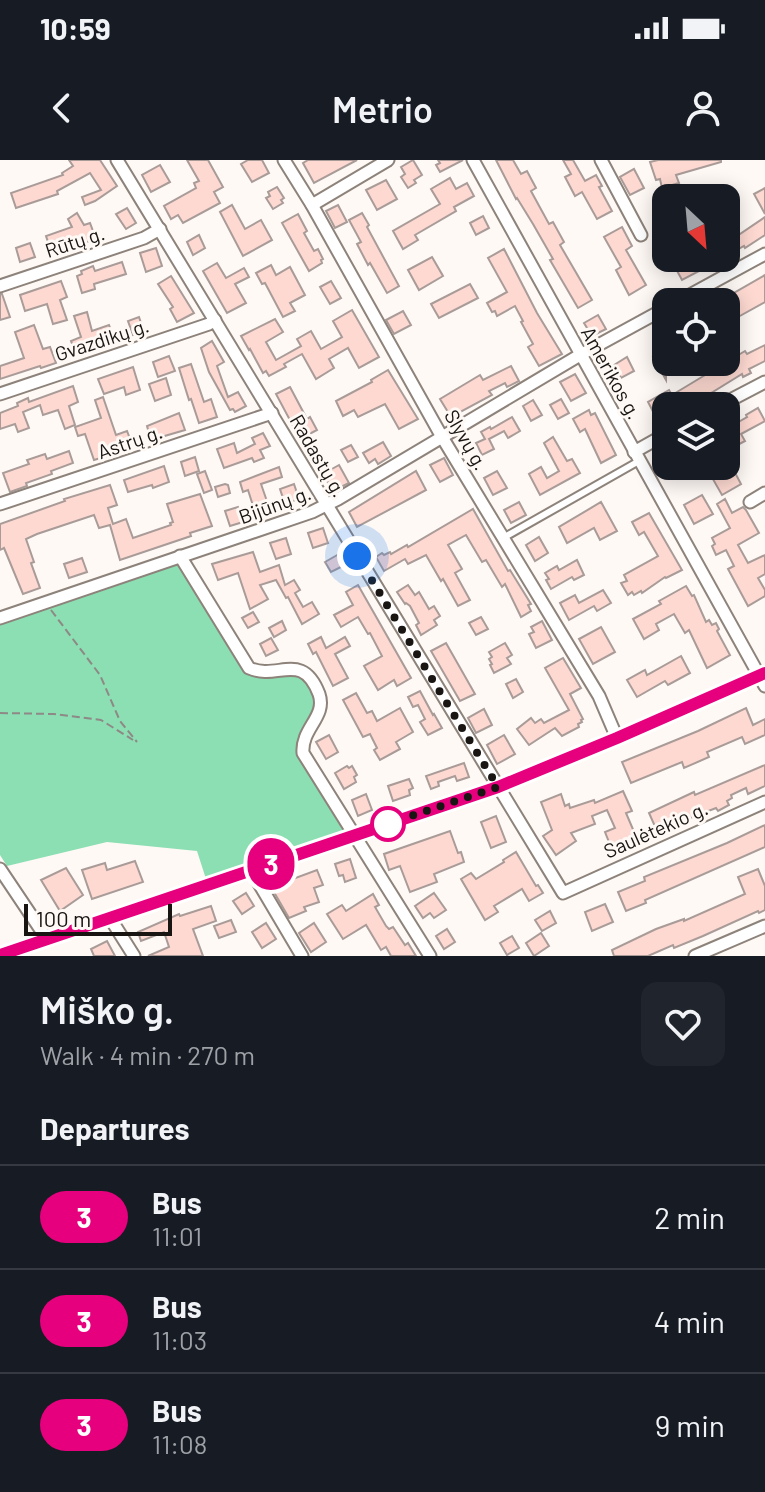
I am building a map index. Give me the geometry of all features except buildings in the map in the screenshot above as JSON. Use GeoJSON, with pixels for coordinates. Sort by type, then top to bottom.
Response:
{"type":"FeatureCollection","features":[{"type":"Feature","properties":{"kind":"street","name":"Radastų g."},"geometry":{"type":"LineString","coordinates":[[117,160],[563,893]]}},
{"type":"Feature","properties":{"kind":"street","name":"Slyvų g."},"geometry":{"type":"LineString","coordinates":[[284,160],[442,437],[599,696],[617,738]]}},
{"type":"Feature","properties":{"kind":"street"},"geometry":{"type":"LineString","coordinates":[[312,205],[388,160]]}},
{"type":"Feature","properties":{"kind":"street","name":"Amerikos g."},"geometry":{"type":"LineString","coordinates":[[473,160],[636,457],[763,678]]}},
{"type":"Feature","properties":{"kind":"street"},"geometry":{"type":"LineString","coordinates":[[601,160],[641,235]]}},
{"type":"Feature","properties":{"kind":"street","name":"Rūtų g."},"geometry":{"type":"LineString","coordinates":[[0,286],[144,238],[160,229]]}},
{"type":"Feature","properties":{"kind":"street"},"geometry":{"type":"LineString","coordinates":[[703,288],[765,254]]}},
{"type":"Feature","properties":{"kind":"street","name":"Bijūnų g."},"geometry":{"type":"LineString","coordinates":[[0,618],[291,520],[326,505],[652,316]]}},
{"type":"Feature","properties":{"kind":"street","name":"Gvazdikų g."},"geometry":{"type":"LineString","coordinates":[[0,394],[215,320]]}},
{"type":"Feature","properties":{"kind":"street"},"geometry":{"type":"LineString","coordinates":[[740,395],[765,382]]}},
{"type":"Feature","properties":{"kind":"street","name":"Astrų g."},"geometry":{"type":"LineString","coordinates":[[0,504],[272,413]]}},
{"type":"Feature","properties":{"kind":"street"},"geometry":{"type":"LineString","coordinates":[[636,457],[652,445]]}},
{"type":"Feature","properties":{"kind":"street"},"geometry":{"type":"LineString","coordinates":[[750,502],[765,493]]}},
{"type":"Feature","properties":{"kind":"street"},"geometry":{"type":"LineString","coordinates":[[180,556],[249,668],[266,672],[299,669],[314,685],[321,705],[302,744],[303,753],[430,956]]}},
{"type":"Feature","properties":{"kind":"street"},"geometry":{"type":"LineString","coordinates":[[0,955],[498,787],[763,678]]}},
{"type":"Feature","properties":{"kind":"street","name":"Saulėtekio g."},"geometry":{"type":"LineString","coordinates":[[563,893],[765,802]]}},
{"type":"Feature","properties":{"kind":"street"},"geometry":{"type":"LineString","coordinates":[[0,869],[47,939]]}},
{"type":"Feature","properties":{"kind":"street"},"geometry":{"type":"LineString","coordinates":[[251,870],[302,956]]}},
{"type":"Feature","properties":{"kind":"street"},"geometry":{"type":"LineString","coordinates":[[110,918],[134,956]]}},
{"type":"Feature","properties":{"kind":"street"},"geometry":{"type":"LineString","coordinates":[[695,956],[765,926]]}},
{"type":"Feature","properties":{"kind":"lane"},"geometry":{"type":"LineString","coordinates":[[503,538],[636,457]]}},
{"type":"Feature","properties":{"kind":"path"},"geometry":{"type":"LineString","coordinates":[[0,713],[54,714],[101,720],[137,742],[120,721],[89,658],[62,627],[46,602]]}},
{"type":"Feature","properties":{"kind":"green space"},"geometry":{"type":"Polygon","coordinates":[[[178,561],[249,675],[293,673],[310,687],[316,709],[302,736],[297,755],[347,834],[206,879],[197,851],[107,842],[7,866],[0,855],[0,622],[178,561]]]}},
{"type":"Feature","properties":{"kind":"bus line","name":"3"},"geometry":{"type":"LineString","coordinates":[[0,955],[498,787],[765,673]]}},
{"type":"Feature","properties":{"kind":"route"},"geometry":{"type":"LineString","coordinates":[[357,556],[498,787],[384,825],[388,824]]}}]}
